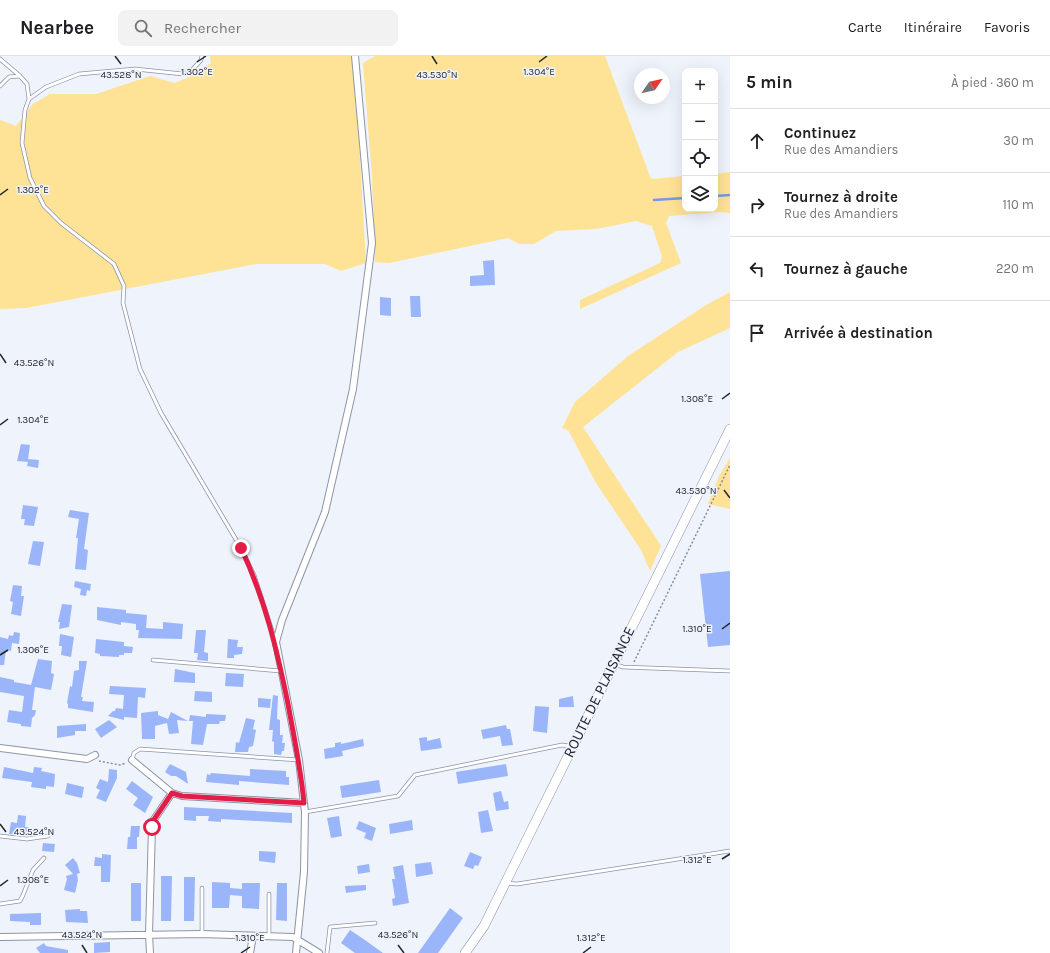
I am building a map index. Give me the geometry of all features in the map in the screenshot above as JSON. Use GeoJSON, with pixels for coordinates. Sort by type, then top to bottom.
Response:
{"type":"FeatureCollection","features":[{"type":"Feature","properties":{"kind":"main road","name":"ROUTE DE PLAISANCE"},"geometry":{"type":"LineString","coordinates":[[465,953],[484,926],[612,664],[730,429]]}},
{"type":"Feature","properties":{"kind":"street"},"geometry":{"type":"LineString","coordinates":[[296,953],[304,872],[305,812],[299,760],[276,642],[282,620],[325,512],[353,389],[372,243],[355,56]]}},
{"type":"Feature","properties":{"kind":"street"},"geometry":{"type":"LineString","coordinates":[[0,748],[87,759],[95,755]]}},
{"type":"Feature","properties":{"kind":"street"},"geometry":{"type":"LineString","coordinates":[[132,760],[135,765],[172,793],[182,796],[304,803]]}},
{"type":"Feature","properties":{"kind":"street"},"geometry":{"type":"LineString","coordinates":[[150,953],[149,934],[152,827],[153,821],[172,793]]}},
{"type":"Feature","properties":{"kind":"street"},"geometry":{"type":"LineString","coordinates":[[0,937],[149,934],[293,937],[319,953]]}},
{"type":"Feature","properties":{"kind":"street"},"geometry":{"type":"LineString","coordinates":[[250,953],[253,936]]}},
{"type":"Feature","properties":{"kind":"lane"},"geometry":{"type":"LineString","coordinates":[[29,99],[46,87],[79,74],[135,69],[183,74],[192,70],[201,60],[202,56]]}},
{"type":"Feature","properties":{"kind":"lane"},"geometry":{"type":"LineString","coordinates":[[0,59],[20,76],[26,84],[29,99],[25,110],[22,143],[30,178],[44,206],[61,223],[114,264],[124,286],[123,303],[140,369],[161,413],[241,548],[254,575],[276,642]]}},
{"type":"Feature","properties":{"kind":"lane"},"geometry":{"type":"LineString","coordinates":[[0,86],[9,77],[20,76]]}},
{"type":"Feature","properties":{"kind":"lane"},"geometry":{"type":"LineString","coordinates":[[153,660],[281,671]]}},
{"type":"Feature","properties":{"kind":"lane"},"geometry":{"type":"LineString","coordinates":[[612,664],[623,667],[730,671]]}},
{"type":"Feature","properties":{"kind":"lane"},"geometry":{"type":"LineString","coordinates":[[305,812],[398,796],[415,775],[562,745],[572,747]]}},
{"type":"Feature","properties":{"kind":"lane"},"geometry":{"type":"LineString","coordinates":[[132,760],[134,753],[140,749],[299,760]]}},
{"type":"Feature","properties":{"kind":"lane"},"geometry":{"type":"LineString","coordinates":[[0,836],[27,839],[48,836]]}},
{"type":"Feature","properties":{"kind":"lane"},"geometry":{"type":"LineString","coordinates":[[505,883],[516,884],[730,851]]}},
{"type":"Feature","properties":{"kind":"lane"},"geometry":{"type":"LineString","coordinates":[[0,904],[20,901],[33,870],[44,858]]}},
{"type":"Feature","properties":{"kind":"lane"},"geometry":{"type":"LineString","coordinates":[[202,888],[202,934]]}},
{"type":"Feature","properties":{"kind":"lane"},"geometry":{"type":"LineString","coordinates":[[269,894],[269,936]]}},
{"type":"Feature","properties":{"kind":"lane"},"geometry":{"type":"LineString","coordinates":[[327,953],[330,928],[375,923]]}},
{"type":"Feature","properties":{"kind":"path"},"geometry":{"type":"LineString","coordinates":[[632,667],[730,465]]}},
{"type":"Feature","properties":{"kind":"path"},"geometry":{"type":"LineString","coordinates":[[95,755],[101,762],[120,765],[132,760]]}},
{"type":"Feature","properties":{"kind":"shaded area"},"geometry":{"type":"Polygon","coordinates":[[[210,56],[354,56],[366,263],[341,271],[325,264],[256,264],[26,308],[0,309],[0,120],[16,126],[33,104],[50,94],[96,94],[150,76],[175,83],[194,75],[211,63],[210,56]]]}},
{"type":"Feature","properties":{"kind":"shaded area"},"geometry":{"type":"Polygon","coordinates":[[[375,56],[605,56],[651,179],[682,176],[682,212],[718,212],[718,174],[730,172],[730,213],[719,212],[669,216],[666,223],[681,263],[580,309],[580,300],[660,263],[662,257],[652,226],[636,221],[596,229],[556,231],[534,244],[519,244],[508,238],[389,263],[375,262],[372,177],[363,63],[375,56]]]}},
{"type":"Feature","properties":{"kind":"shaded area"},"geometry":{"type":"Polygon","coordinates":[[[730,292],[730,328],[678,352],[583,427],[661,546],[650,571],[641,550],[596,483],[568,430],[562,428],[575,402],[628,356],[706,305],[730,292]]]}},
{"type":"Feature","properties":{"kind":"shaded area"},"geometry":{"type":"Polygon","coordinates":[[[730,458],[730,509],[708,504],[719,476],[730,458]]]}},
{"type":"Feature","properties":{"kind":"building"},"geometry":{"type":"Polygon","coordinates":[[[494,260],[495,285],[470,286],[470,276],[484,275],[483,261],[494,260]]]}},
{"type":"Feature","properties":{"kind":"building"},"geometry":{"type":"Polygon","coordinates":[[[410,296],[420,296],[421,317],[411,317],[410,296]]]}},
{"type":"Feature","properties":{"kind":"building"},"geometry":{"type":"Polygon","coordinates":[[[380,297],[391,298],[391,316],[380,315],[380,297]]]}},
{"type":"Feature","properties":{"kind":"building"},"geometry":{"type":"Polygon","coordinates":[[[21,444],[30,445],[28,459],[39,460],[38,468],[27,466],[28,462],[17,461],[21,444]]]}},
{"type":"Feature","properties":{"kind":"building"},"geometry":{"type":"Polygon","coordinates":[[[23,505],[38,507],[34,526],[24,525],[25,519],[21,519],[23,505]]]}},
{"type":"Feature","properties":{"kind":"building"},"geometry":{"type":"Polygon","coordinates":[[[70,510],[89,513],[84,549],[88,550],[86,570],[75,569],[78,538],[76,538],[79,519],[68,517],[70,510]]]}},
{"type":"Feature","properties":{"kind":"building"},"geometry":{"type":"Polygon","coordinates":[[[33,541],[44,542],[40,566],[28,564],[33,541]]]}},
{"type":"Feature","properties":{"kind":"building"},"geometry":{"type":"Polygon","coordinates":[[[730,571],[730,645],[708,647],[700,574],[730,571]]]}},
{"type":"Feature","properties":{"kind":"building"},"geometry":{"type":"Polygon","coordinates":[[[75,581],[91,584],[90,591],[87,590],[86,596],[80,595],[81,589],[74,587],[75,581]]]}},
{"type":"Feature","properties":{"kind":"building"},"geometry":{"type":"Polygon","coordinates":[[[13,585],[22,586],[21,596],[24,596],[21,616],[11,614],[13,602],[10,601],[13,585]]]}},
{"type":"Feature","properties":{"kind":"building"},"geometry":{"type":"Polygon","coordinates":[[[62,604],[72,605],[69,627],[59,629],[60,622],[58,622],[62,604]]]}},
{"type":"Feature","properties":{"kind":"building"},"geometry":{"type":"Polygon","coordinates":[[[97,607],[126,610],[126,613],[147,615],[146,628],[163,629],[163,622],[183,624],[182,639],[138,638],[139,630],[136,630],[136,624],[121,622],[121,625],[97,620],[97,607]]]}},
{"type":"Feature","properties":{"kind":"building"},"geometry":{"type":"Polygon","coordinates":[[[196,630],[206,630],[204,652],[208,653],[208,661],[197,660],[198,653],[194,653],[196,630]]]}},
{"type":"Feature","properties":{"kind":"building"},"geometry":{"type":"Polygon","coordinates":[[[14,632],[20,633],[19,644],[12,643],[11,651],[6,650],[4,665],[0,665],[0,637],[8,639],[9,635],[13,636],[14,632]]]}},
{"type":"Feature","properties":{"kind":"building"},"geometry":{"type":"Polygon","coordinates":[[[60,634],[74,637],[71,657],[61,655],[62,646],[59,646],[60,634]]]}},
{"type":"Feature","properties":{"kind":"building"},"geometry":{"type":"Polygon","coordinates":[[[96,639],[124,642],[124,646],[133,647],[132,653],[124,653],[124,655],[119,655],[119,657],[100,656],[100,654],[95,653],[96,639]]]}},
{"type":"Feature","properties":{"kind":"building"},"geometry":{"type":"Polygon","coordinates":[[[228,639],[238,640],[237,647],[243,647],[242,654],[234,655],[234,658],[227,658],[228,639]]]}},
{"type":"Feature","properties":{"kind":"building"},"geometry":{"type":"Polygon","coordinates":[[[38,659],[52,661],[51,673],[54,674],[51,690],[35,687],[32,710],[36,710],[35,715],[32,718],[31,727],[7,722],[9,710],[22,712],[24,696],[0,692],[0,677],[14,680],[14,682],[31,685],[38,659]]]}},
{"type":"Feature","properties":{"kind":"building"},"geometry":{"type":"Polygon","coordinates":[[[79,661],[87,661],[81,697],[83,697],[82,701],[94,702],[93,712],[68,708],[67,703],[70,686],[72,687],[74,671],[79,670],[79,661]]]}},
{"type":"Feature","properties":{"kind":"building"},"geometry":{"type":"Polygon","coordinates":[[[175,669],[195,673],[195,683],[174,682],[175,669]]]}},
{"type":"Feature","properties":{"kind":"building"},"geometry":{"type":"Polygon","coordinates":[[[226,673],[244,674],[243,687],[225,686],[226,673]]]}},
{"type":"Feature","properties":{"kind":"building"},"geometry":{"type":"Polygon","coordinates":[[[110,686],[146,688],[145,698],[138,697],[137,718],[124,717],[124,720],[108,716],[115,711],[116,708],[123,709],[124,695],[109,694],[110,686]]]}},
{"type":"Feature","properties":{"kind":"building"},"geometry":{"type":"Polygon","coordinates":[[[195,691],[212,692],[212,702],[194,701],[195,691]]]}},
{"type":"Feature","properties":{"kind":"building"},"geometry":{"type":"Polygon","coordinates":[[[273,695],[278,696],[277,719],[280,720],[280,735],[283,735],[282,743],[285,743],[284,751],[282,751],[281,755],[274,754],[274,742],[272,741],[273,730],[269,730],[273,695]]]}},
{"type":"Feature","properties":{"kind":"building"},"geometry":{"type":"Polygon","coordinates":[[[573,696],[574,707],[559,707],[559,699],[573,696]]]}},
{"type":"Feature","properties":{"kind":"building"},"geometry":{"type":"Polygon","coordinates":[[[258,698],[271,699],[270,708],[258,707],[258,698]]]}},
{"type":"Feature","properties":{"kind":"building"},"geometry":{"type":"Polygon","coordinates":[[[535,706],[549,707],[547,733],[533,731],[535,706]]]}},
{"type":"Feature","properties":{"kind":"building"},"geometry":{"type":"Polygon","coordinates":[[[158,711],[158,715],[168,719],[171,712],[188,721],[177,720],[179,733],[169,734],[167,723],[155,726],[155,739],[142,739],[141,713],[158,711]]]}},
{"type":"Feature","properties":{"kind":"building"},"geometry":{"type":"Polygon","coordinates":[[[206,714],[226,715],[225,721],[220,721],[219,724],[207,724],[203,745],[191,744],[193,721],[189,721],[190,715],[206,717],[206,714]]]}},
{"type":"Feature","properties":{"kind":"building"},"geometry":{"type":"Polygon","coordinates":[[[246,718],[255,720],[253,729],[256,730],[253,746],[249,747],[248,752],[235,752],[236,742],[239,743],[246,718]]]}},
{"type":"Feature","properties":{"kind":"building"},"geometry":{"type":"Polygon","coordinates":[[[109,720],[117,727],[101,738],[95,729],[109,720]]]}},
{"type":"Feature","properties":{"kind":"building"},"geometry":{"type":"Polygon","coordinates":[[[86,724],[86,731],[75,731],[75,735],[57,738],[57,726],[86,724]]]}},
{"type":"Feature","properties":{"kind":"building"},"geometry":{"type":"Polygon","coordinates":[[[506,725],[507,729],[510,729],[513,745],[502,746],[500,736],[483,739],[481,730],[506,725]]]}},
{"type":"Feature","properties":{"kind":"building"},"geometry":{"type":"Polygon","coordinates":[[[427,737],[427,741],[440,738],[442,748],[421,751],[419,738],[427,737]]]}},
{"type":"Feature","properties":{"kind":"building"},"geometry":{"type":"Polygon","coordinates":[[[363,739],[364,746],[342,751],[343,756],[325,759],[324,749],[335,747],[335,743],[341,742],[341,744],[363,739]]]}},
{"type":"Feature","properties":{"kind":"building"},"geometry":{"type":"Polygon","coordinates":[[[170,764],[186,772],[188,784],[176,776],[171,776],[165,772],[170,764]]]}},
{"type":"Feature","properties":{"kind":"building"},"geometry":{"type":"Polygon","coordinates":[[[506,764],[508,776],[458,784],[456,772],[506,764]]]}},
{"type":"Feature","properties":{"kind":"building"},"geometry":{"type":"Polygon","coordinates":[[[4,767],[33,773],[34,767],[42,768],[41,771],[55,774],[54,787],[46,786],[46,789],[31,787],[32,782],[2,778],[4,767]]]}},
{"type":"Feature","properties":{"kind":"building"},"geometry":{"type":"Polygon","coordinates":[[[109,769],[117,770],[117,778],[106,802],[96,798],[100,790],[96,788],[100,779],[108,782],[109,769]]]}},
{"type":"Feature","properties":{"kind":"building"},"geometry":{"type":"Polygon","coordinates":[[[250,769],[286,771],[286,777],[289,777],[289,785],[239,781],[239,785],[206,782],[207,774],[250,776],[250,769]]]}},
{"type":"Feature","properties":{"kind":"building"},"geometry":{"type":"Polygon","coordinates":[[[379,780],[381,792],[342,798],[340,786],[379,780]]]}},
{"type":"Feature","properties":{"kind":"building"},"geometry":{"type":"Polygon","coordinates":[[[132,781],[153,797],[145,813],[133,805],[138,798],[126,789],[132,781]]]}},
{"type":"Feature","properties":{"kind":"building"},"geometry":{"type":"Polygon","coordinates":[[[67,783],[84,787],[82,798],[65,794],[67,783]]]}},
{"type":"Feature","properties":{"kind":"building"},"geometry":{"type":"Polygon","coordinates":[[[501,791],[504,802],[508,801],[509,809],[496,811],[493,793],[501,791]]]}},
{"type":"Feature","properties":{"kind":"building"},"geometry":{"type":"Polygon","coordinates":[[[184,807],[292,813],[292,823],[221,819],[221,822],[208,821],[209,816],[196,816],[196,821],[184,820],[184,807]]]}},
{"type":"Feature","properties":{"kind":"building"},"geometry":{"type":"Polygon","coordinates":[[[488,810],[493,831],[481,833],[478,812],[488,810]]]}},
{"type":"Feature","properties":{"kind":"building"},"geometry":{"type":"Polygon","coordinates":[[[18,815],[26,816],[25,827],[29,827],[28,836],[9,834],[11,822],[17,823],[18,815]]]}},
{"type":"Feature","properties":{"kind":"building"},"geometry":{"type":"Polygon","coordinates":[[[339,816],[342,836],[331,838],[327,818],[339,816]]]}},
{"type":"Feature","properties":{"kind":"building"},"geometry":{"type":"Polygon","coordinates":[[[412,820],[413,830],[390,834],[389,824],[412,820]]]}},
{"type":"Feature","properties":{"kind":"building"},"geometry":{"type":"Polygon","coordinates":[[[359,821],[376,828],[372,841],[364,838],[366,833],[356,829],[359,821]]]}},
{"type":"Feature","properties":{"kind":"building"},"geometry":{"type":"Polygon","coordinates":[[[131,826],[140,826],[139,837],[137,837],[137,849],[127,849],[131,826]]]}},
{"type":"Feature","properties":{"kind":"building"},"geometry":{"type":"Polygon","coordinates":[[[43,843],[55,844],[54,852],[42,851],[43,843]]]}},
{"type":"Feature","properties":{"kind":"building"},"geometry":{"type":"Polygon","coordinates":[[[259,851],[276,852],[275,863],[259,861],[259,851]]]}},
{"type":"Feature","properties":{"kind":"building"},"geometry":{"type":"Polygon","coordinates":[[[470,852],[482,857],[478,866],[475,865],[473,869],[464,866],[470,852]]]}},
{"type":"Feature","properties":{"kind":"building"},"geometry":{"type":"Polygon","coordinates":[[[102,854],[111,855],[110,882],[101,882],[101,866],[94,866],[95,857],[102,858],[102,854]]]}},
{"type":"Feature","properties":{"kind":"building"},"geometry":{"type":"Polygon","coordinates":[[[73,858],[77,863],[80,873],[77,874],[78,880],[75,893],[64,890],[67,879],[66,876],[73,874],[65,865],[73,858]]]}},
{"type":"Feature","properties":{"kind":"building"},"geometry":{"type":"Polygon","coordinates":[[[431,862],[433,874],[416,877],[415,864],[431,862]]]}},
{"type":"Feature","properties":{"kind":"building"},"geometry":{"type":"Polygon","coordinates":[[[369,864],[370,872],[358,874],[357,866],[369,864]]]}},
{"type":"Feature","properties":{"kind":"building"},"geometry":{"type":"Polygon","coordinates":[[[403,865],[409,903],[393,906],[392,899],[395,898],[392,879],[395,879],[393,867],[403,865]]]}},
{"type":"Feature","properties":{"kind":"building"},"geometry":{"type":"Polygon","coordinates":[[[161,876],[172,876],[171,921],[161,921],[161,876]]]}},
{"type":"Feature","properties":{"kind":"building"},"geometry":{"type":"Polygon","coordinates":[[[184,877],[195,877],[194,921],[184,921],[184,877]]]}},
{"type":"Feature","properties":{"kind":"building"},"geometry":{"type":"Polygon","coordinates":[[[212,882],[230,883],[230,888],[242,889],[242,883],[260,883],[259,909],[242,908],[242,896],[230,895],[229,908],[212,908],[212,882]]]}},
{"type":"Feature","properties":{"kind":"building"},"geometry":{"type":"Polygon","coordinates":[[[131,883],[141,883],[141,921],[131,921],[131,883]]]}},
{"type":"Feature","properties":{"kind":"building"},"geometry":{"type":"Polygon","coordinates":[[[277,883],[287,883],[287,921],[276,920],[277,883]]]}},
{"type":"Feature","properties":{"kind":"building"},"geometry":{"type":"Polygon","coordinates":[[[366,885],[366,890],[346,893],[345,886],[366,885]]]}},
{"type":"Feature","properties":{"kind":"building"},"geometry":{"type":"Polygon","coordinates":[[[450,908],[463,918],[438,953],[418,953],[450,908]]]}},
{"type":"Feature","properties":{"kind":"building"},"geometry":{"type":"Polygon","coordinates":[[[80,909],[80,911],[87,911],[88,923],[66,922],[65,910],[80,909]]]}},
{"type":"Feature","properties":{"kind":"building"},"geometry":{"type":"Polygon","coordinates":[[[41,913],[41,925],[30,925],[30,922],[10,921],[10,914],[41,913]]]}},
{"type":"Feature","properties":{"kind":"building"},"geometry":{"type":"Polygon","coordinates":[[[350,930],[383,953],[355,953],[341,943],[350,930]]]}},
{"type":"Feature","properties":{"kind":"building"},"geometry":{"type":"Polygon","coordinates":[[[110,942],[110,952],[94,953],[94,943],[110,942]]]}},
{"type":"Feature","properties":{"kind":"building"},"geometry":{"type":"Polygon","coordinates":[[[44,943],[46,946],[68,950],[68,953],[40,953],[36,948],[44,943]]]}},
{"type":"Feature","properties":{"kind":"waterway"},"geometry":{"type":"LineString","coordinates":[[718,196],[730,195]]}},
{"type":"Feature","properties":{"kind":"waterway"},"geometry":{"type":"LineString","coordinates":[[654,200],[682,198]]}},
{"type":"Feature","properties":{"kind":"route"},"geometry":{"type":"LineString","coordinates":[[152,827],[153,821],[172,793],[182,796],[304,803],[299,760],[276,642],[254,575],[241,548]]}}]}
